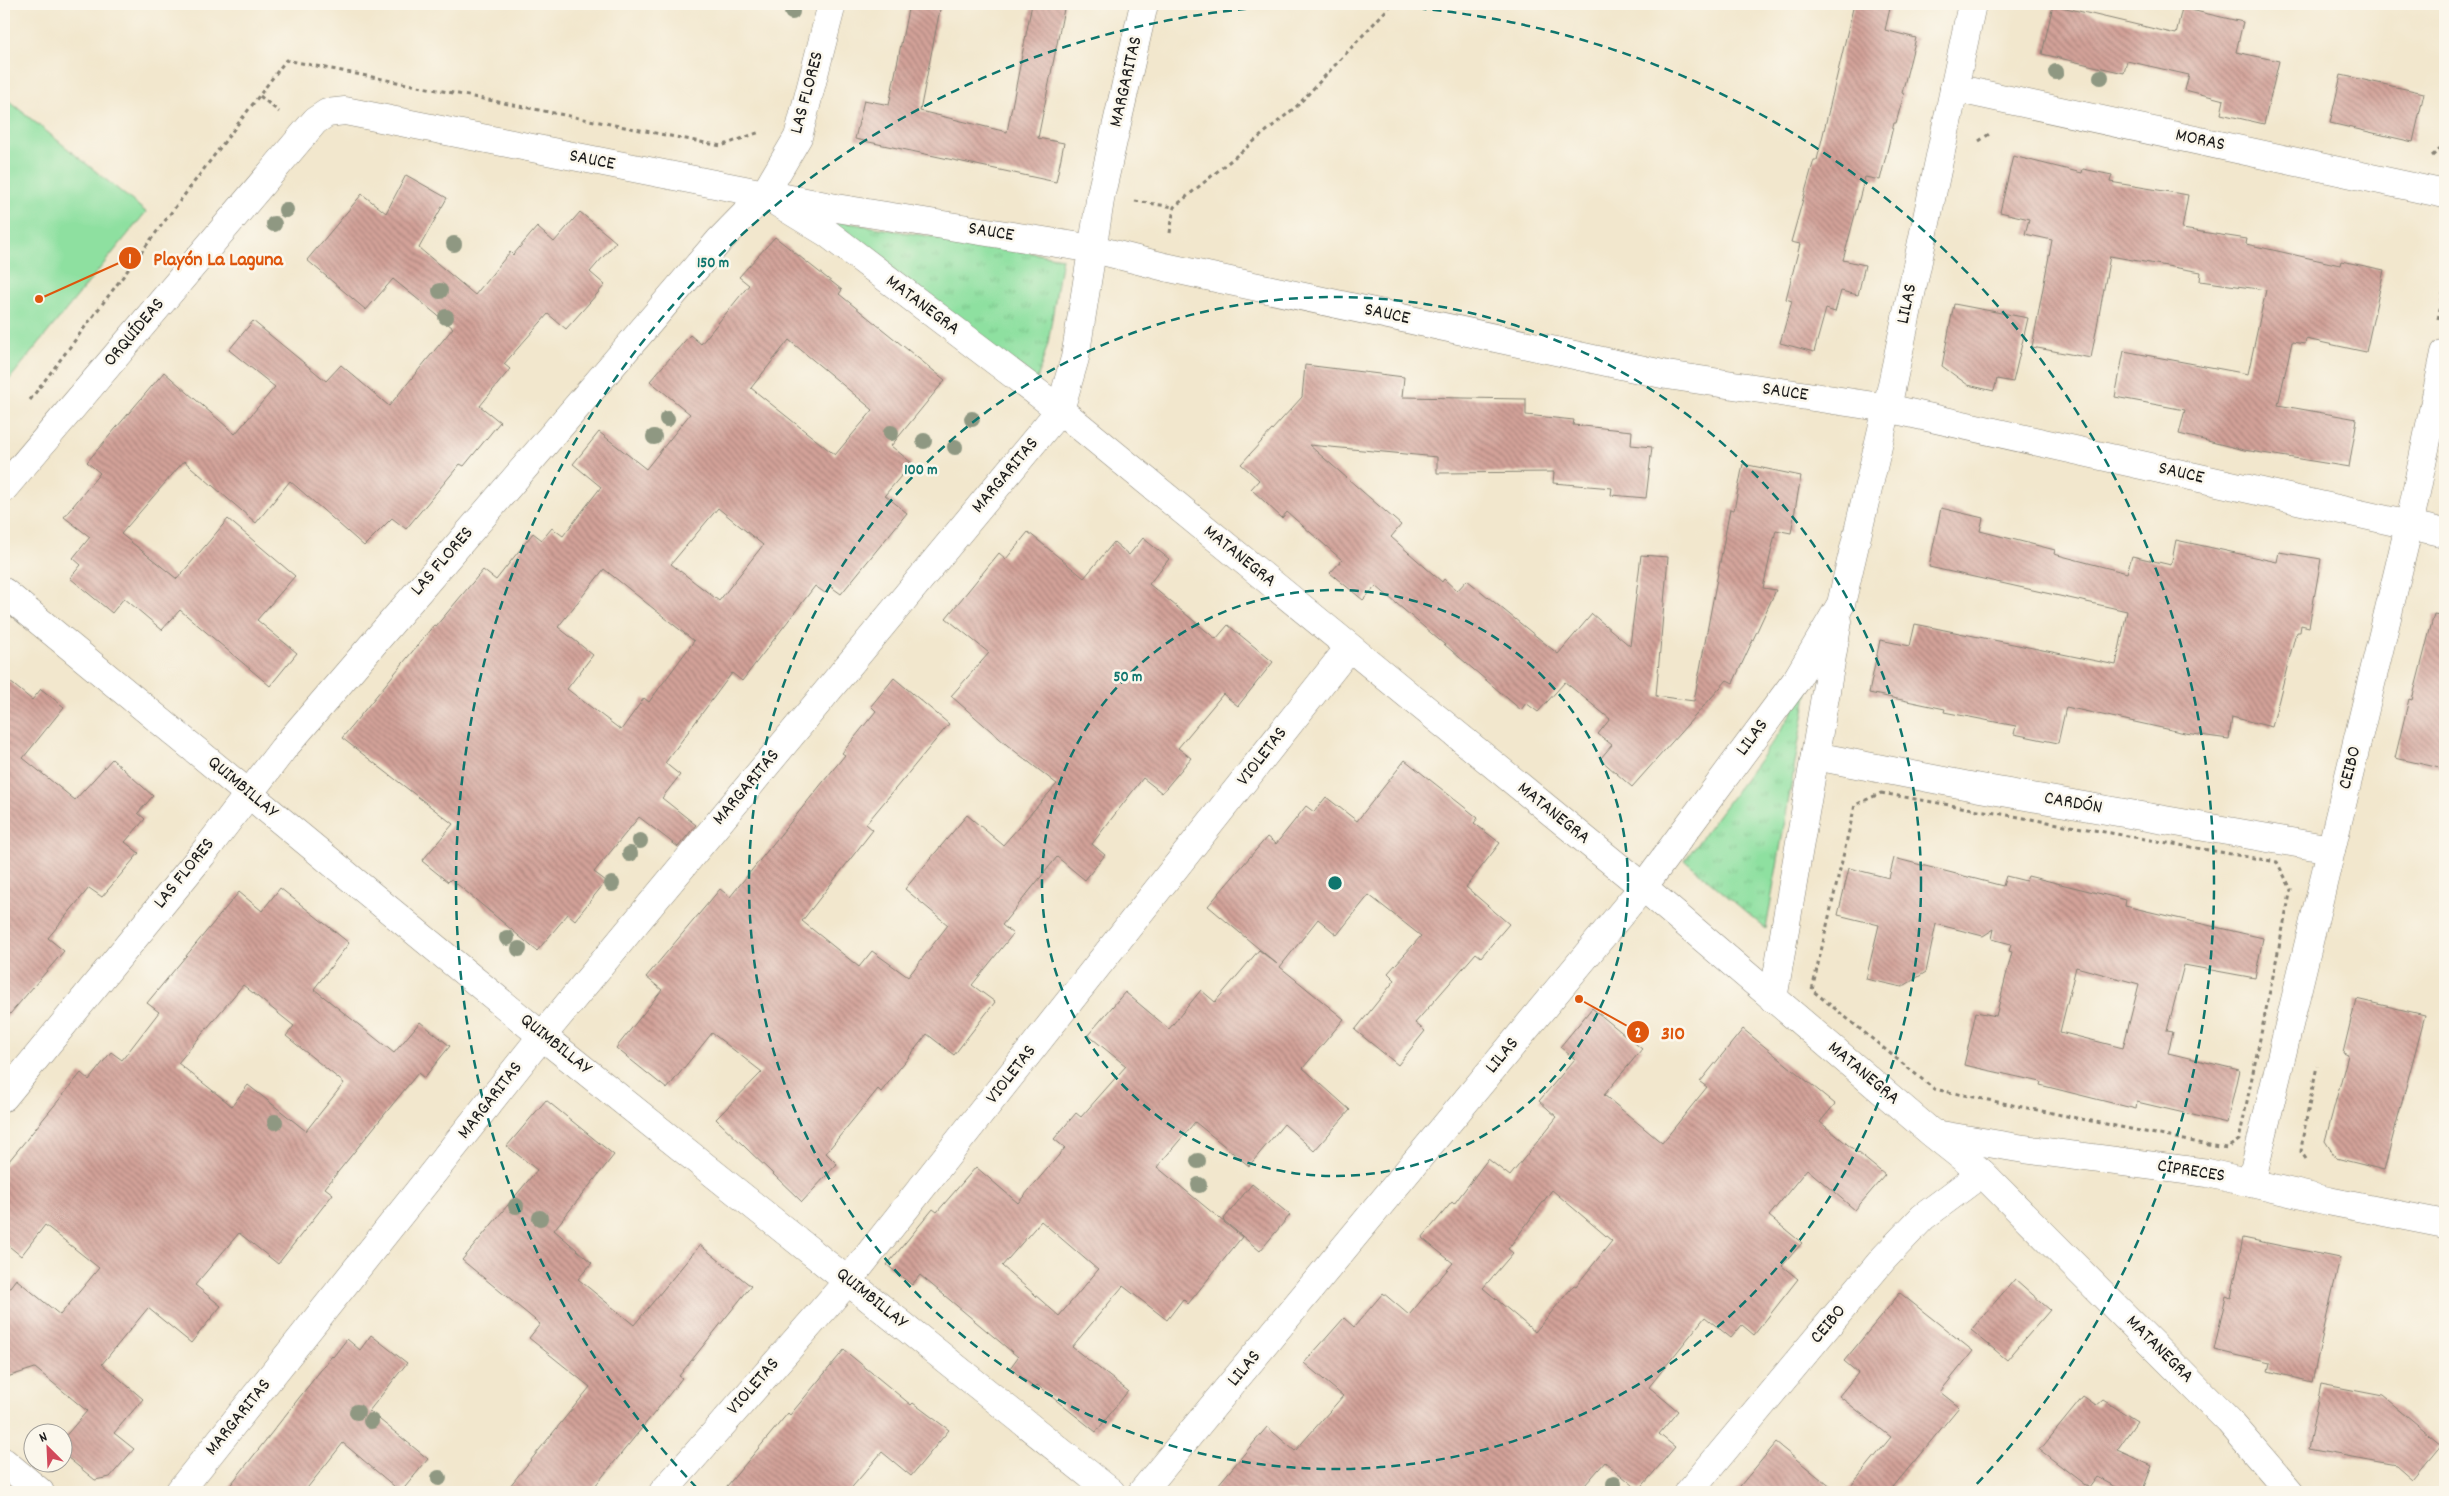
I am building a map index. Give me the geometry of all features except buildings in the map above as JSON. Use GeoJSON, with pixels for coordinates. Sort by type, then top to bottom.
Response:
{"type":"FeatureCollection","features":[{"type":"Feature","properties":{"kind":"street","name":"LAS FLORES"},"geometry":{"type":"LineString","coordinates":[[4,1097],[202,855],[248,793],[719,241],[764,194],[798,136],[832,4]]}},
{"type":"Feature","properties":{"kind":"street","name":"MARGARITAS"},"geometry":{"type":"LineString","coordinates":[[179,1492],[542,1036],[1060,410],[1075,358],[1094,249],[1101,194],[1144,4]]}},
{"type":"Feature","properties":{"kind":"street","name":"LILAS"},"geometry":{"type":"LineString","coordinates":[[1773,998],[1841,604],[1886,408],[1972,4]]}},
{"type":"Feature","properties":{"kind":"street","name":"MORAS"},"geometry":{"type":"LineString","coordinates":[[1954,88],[2445,194]]}},
{"type":"Feature","properties":{"kind":"street","name":"SAUCE"},"geometry":{"type":"LineString","coordinates":[[327,112],[345,111],[764,194],[1094,249],[1165,267],[1667,375],[1886,408],[2445,533]]}},
{"type":"Feature","properties":{"kind":"street","name":"ORQUÍDEAS"},"geometry":{"type":"LineString","coordinates":[[4,488],[315,121],[327,112]]}},
{"type":"Feature","properties":{"kind":"street","name":"MATANEGRA"},"geometry":{"type":"LineString","coordinates":[[764,194],[827,233],[1060,410],[1643,887],[1933,1134],[1982,1173],[2229,1421],[2290,1492]]}},
{"type":"Feature","properties":{"kind":"street","name":"CEIBO"},"geometry":{"type":"LineString","coordinates":[[2251,1183],[2409,526],[2445,353]]}},
{"type":"Feature","properties":{"kind":"street","name":"QUIMBILLAY"},"geometry":{"type":"LineString","coordinates":[[4,592],[542,1036],[1111,1492]]}},
{"type":"Feature","properties":{"kind":"street","name":"LILAS"},"geometry":{"type":"LineString","coordinates":[[1142,1492],[1643,887],[1795,682],[1841,604]]}},
{"type":"Feature","properties":{"kind":"street","name":"VIOLETAS"},"geometry":{"type":"LineString","coordinates":[[663,1492],[848,1281],[1349,648]]}},
{"type":"Feature","properties":{"kind":"street","name":"CARDÓN"},"geometry":{"type":"LineString","coordinates":[[1815,756],[1980,788],[2331,849]]}},
{"type":"Feature","properties":{"kind":"street","name":"CIPRECES"},"geometry":{"type":"LineString","coordinates":[[1933,1134],[2024,1149],[2208,1173],[2328,1201],[2445,1224]]}},
{"type":"Feature","properties":{"kind":"street","name":"CEIBO"},"geometry":{"type":"LineString","coordinates":[[1689,1492],[1891,1251],[1923,1217],[1982,1173]]}},
{"type":"Feature","properties":{"kind":"street"},"geometry":{"type":"LineString","coordinates":[[4,1462],[40,1492]]}},
{"type":"Feature","properties":{"kind":"path"},"geometry":{"type":"LineString","coordinates":[[1174,207],[1297,106],[1392,4]]}},
{"type":"Feature","properties":{"kind":"path"},"geometry":{"type":"LineString","coordinates":[[28,403],[286,60],[721,146],[766,130]]}},
{"type":"Feature","properties":{"kind":"path"},"geometry":{"type":"LineString","coordinates":[[1976,143],[2000,126]]}},
{"type":"Feature","properties":{"kind":"path"},"geometry":{"type":"LineString","coordinates":[[2438,324],[2445,285]]}},
{"type":"Feature","properties":{"kind":"path"},"geometry":{"type":"LineString","coordinates":[[1881,793],[2278,862],[2291,889],[2239,1140],[2227,1148],[2214,1146],[1934,1089],[1812,990],[1855,804],[1881,793]]}},
{"type":"Feature","properties":{"kind":"path"},"geometry":{"type":"LineString","coordinates":[[2309,1164],[2301,1152],[2319,1059]]}},
{"type":"Feature","properties":{"kind":"green space"},"geometry":{"type":"Polygon","coordinates":[[[4,97],[146,212],[4,386],[4,97]]]}},
{"type":"Feature","properties":{"kind":"green space"},"geometry":{"type":"Polygon","coordinates":[[[806,216],[1062,258],[1048,343],[1036,383],[806,216]]]}},
{"type":"Feature","properties":{"kind":"green space"},"geometry":{"type":"Polygon","coordinates":[[[1809,683],[1766,929],[1685,860],[1780,732],[1809,683]]]}},
{"type":"Feature","properties":{"kind":"place","name":"Playón La Laguna"},"geometry":{"type":"Point","coordinates":[39,299]}},
{"type":"Feature","properties":{"kind":"place","name":"310"},"geometry":{"type":"Point","coordinates":[1579,999]}}]}
